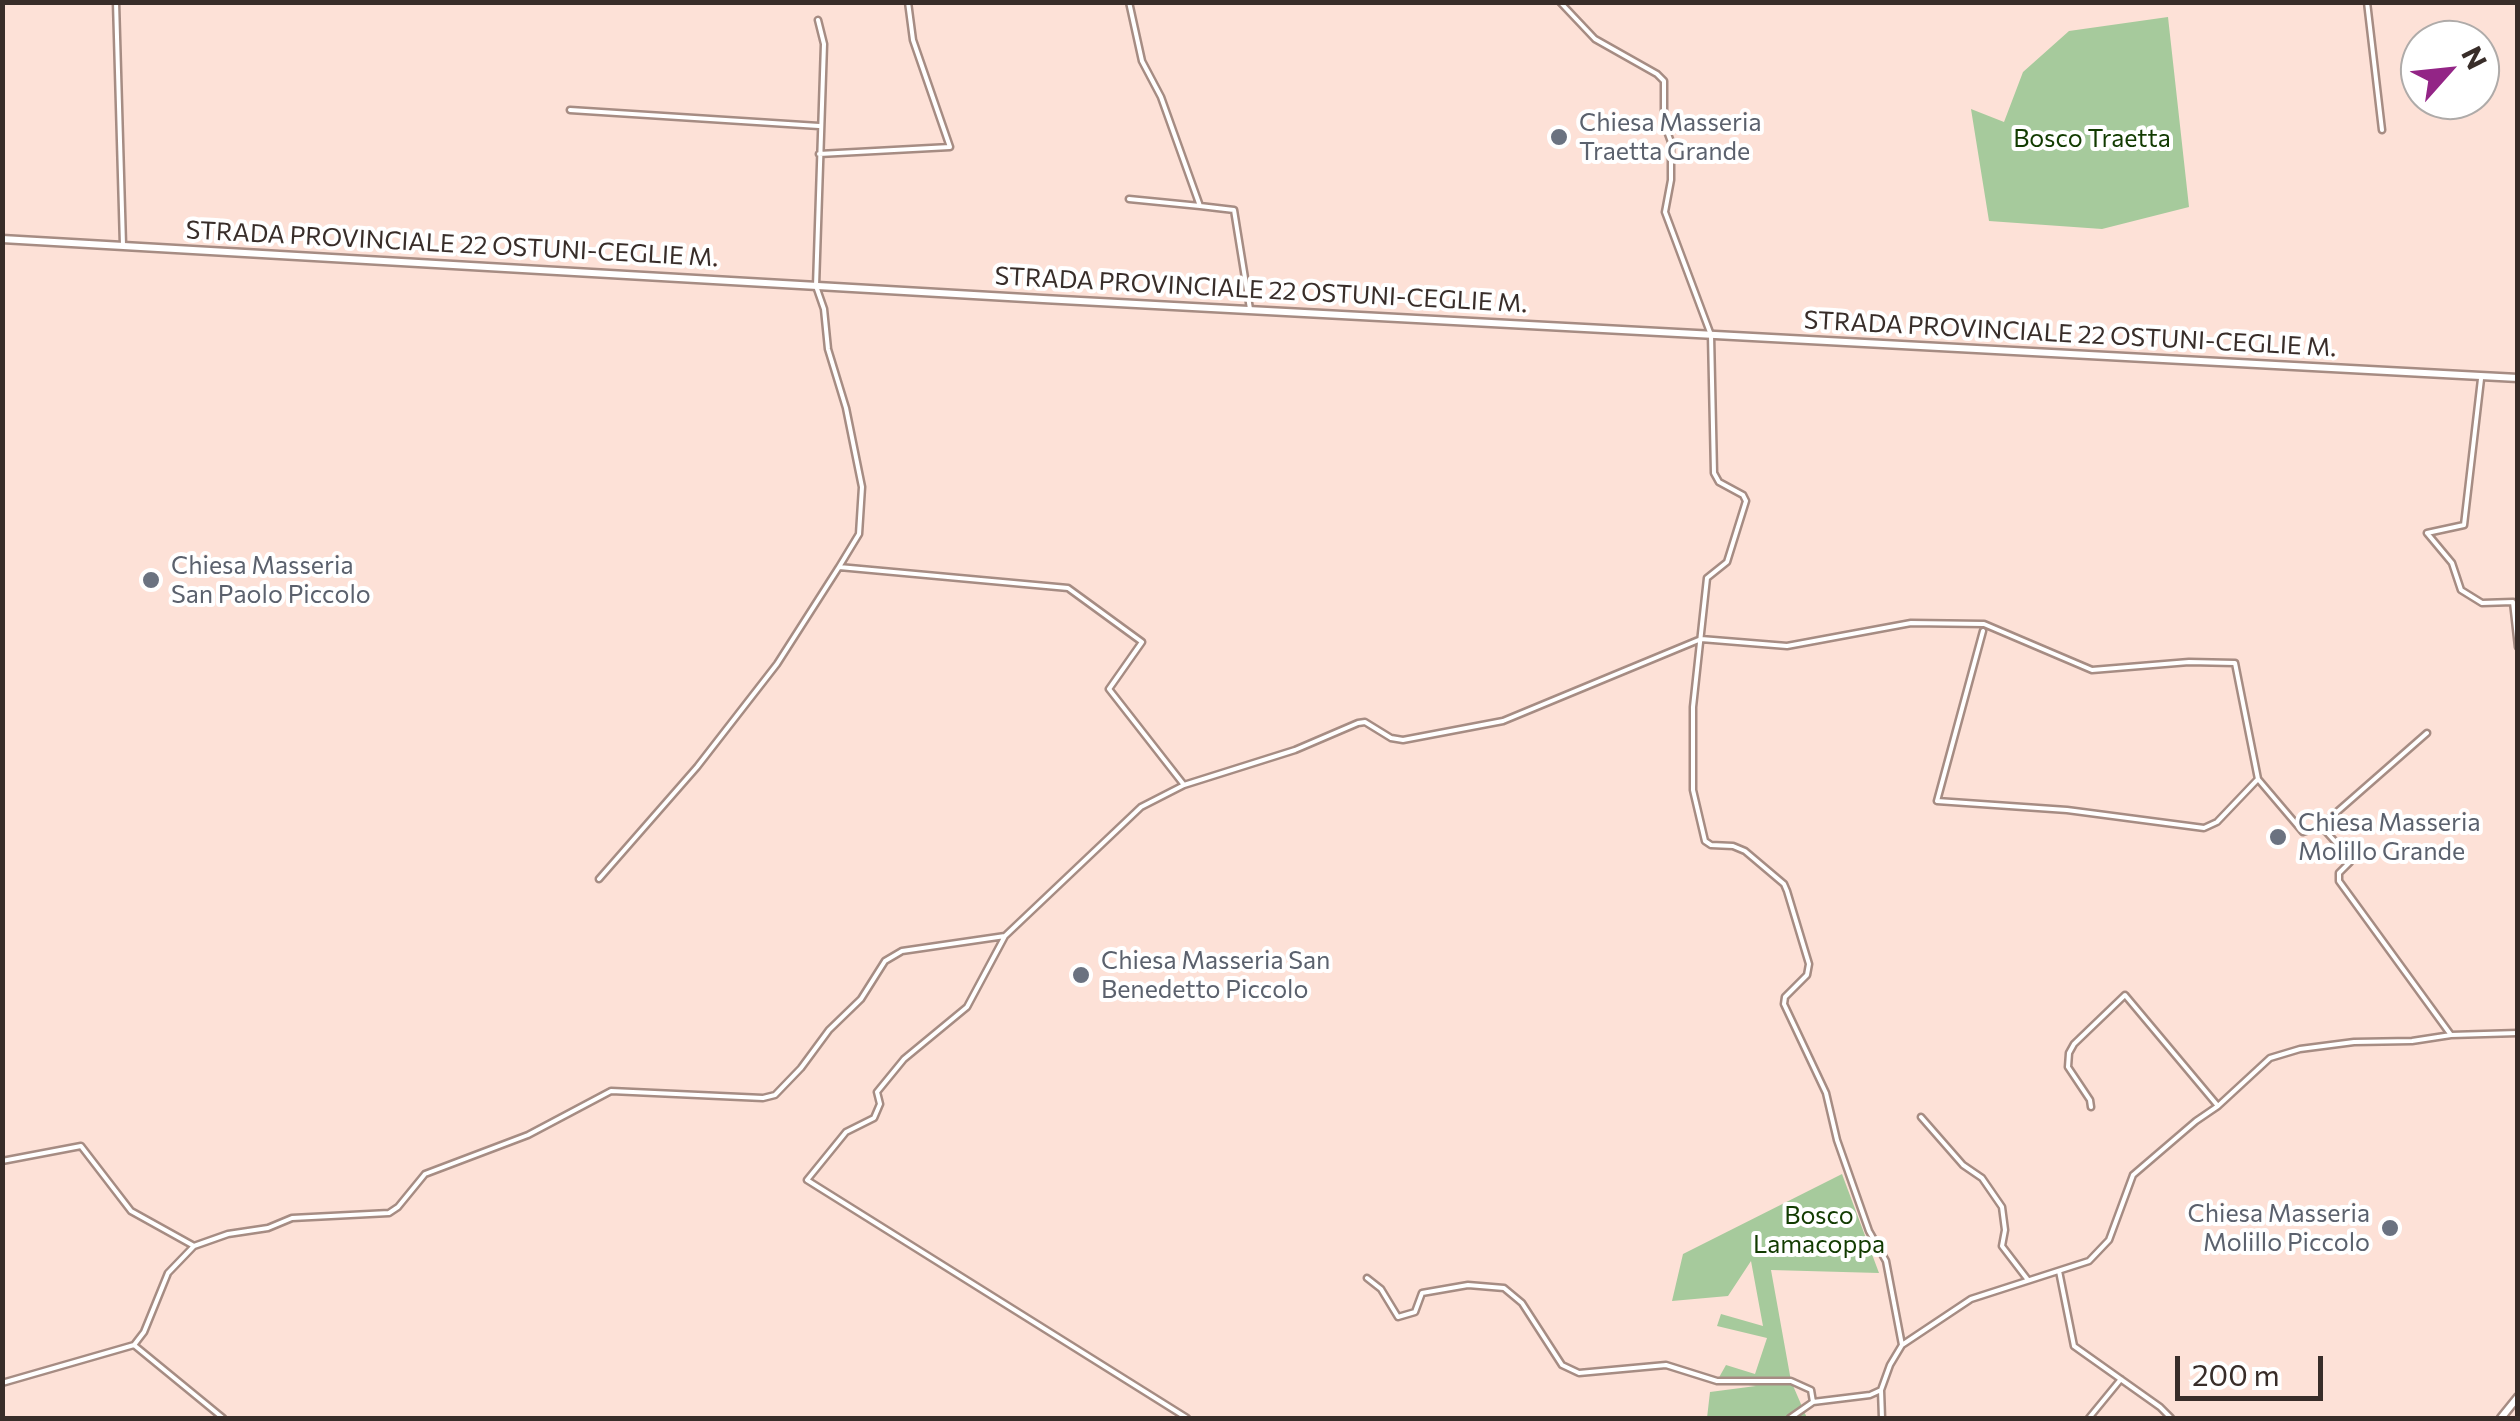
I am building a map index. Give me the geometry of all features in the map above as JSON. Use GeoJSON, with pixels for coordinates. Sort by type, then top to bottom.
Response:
{"type":"FeatureCollection","features":[{"type":"Feature","properties":{"kind":"main road","name":"STRADA PROVINCIALE 22 OSTUNI-CEGLIE M."},"geometry":{"type":"LineString","coordinates":[[2,239],[2518,378]]}},
{"type":"Feature","properties":{"kind":"main road"},"geometry":{"type":"LineString","coordinates":[[2502,1418],[2518,1398]]}},
{"type":"Feature","properties":{"kind":"street"},"geometry":{"type":"LineString","coordinates":[[116,2],[123,245]]}},
{"type":"Feature","properties":{"kind":"street"},"geometry":{"type":"LineString","coordinates":[[820,154],[950,147],[913,40],[908,2]]}},
{"type":"Feature","properties":{"kind":"street"},"geometry":{"type":"LineString","coordinates":[[1129,2],[1142,61],[1161,96],[1200,206]]}},
{"type":"Feature","properties":{"kind":"street"},"geometry":{"type":"LineString","coordinates":[[1560,2],[1595,39],[1664,81],[1664,122],[1671,142],[1665,212],[1711,335],[1714,473],[1719,482],[1746,501],[1727,562],[1707,578],[1692,708],[1694,790],[1702,834],[1711,846],[1733,846],[1745,852],[1788,891],[1809,964],[1806,975],[1785,997],[1784,1004],[1826,1093],[1837,1140],[1869,1231],[1886,1262],[1902,1344]]}},
{"type":"Feature","properties":{"kind":"street"},"geometry":{"type":"LineString","coordinates":[[2367,2],[2382,130]]}},
{"type":"Feature","properties":{"kind":"street"},"geometry":{"type":"LineString","coordinates":[[599,879],[709,753],[777,664],[859,534],[862,487],[816,286],[824,44],[818,20]]}},
{"type":"Feature","properties":{"kind":"street"},"geometry":{"type":"LineString","coordinates":[[570,110],[820,126]]}},
{"type":"Feature","properties":{"kind":"street"},"geometry":{"type":"LineString","coordinates":[[1129,199],[1234,210],[1250,309]]}},
{"type":"Feature","properties":{"kind":"street"},"geometry":{"type":"LineString","coordinates":[[2482,376],[2464,525],[2427,533],[2452,564],[2462,590],[2482,603],[2513,602],[2518,646]]}},
{"type":"Feature","properties":{"kind":"street"},"geometry":{"type":"LineString","coordinates":[[839,567],[1068,588],[1142,642],[1109,689],[1184,785]]}},
{"type":"Feature","properties":{"kind":"street"},"geometry":{"type":"LineString","coordinates":[[1186,1418],[807,1180],[846,1132],[874,1118],[880,1104],[877,1092],[904,1059],[966,1007],[1005,936],[1141,806],[1184,785],[1295,750],[1358,723],[1365,722],[1391,738],[1404,740],[1504,722],[1700,640],[1787,646],[1911,623],[1984,624],[2092,670],[2229,660],[2235,663],[2258,779],[2303,832],[2321,826],[2427,733]]}},
{"type":"Feature","properties":{"kind":"street"},"geometry":{"type":"LineString","coordinates":[[1982,631],[1937,801],[2068,810],[2204,828],[2216,822],[2258,779]]}},
{"type":"Feature","properties":{"kind":"street"},"geometry":{"type":"LineString","coordinates":[[2321,826],[2350,859],[2339,873],[2339,881],[2452,1035]]}},
{"type":"Feature","properties":{"kind":"street"},"geometry":{"type":"LineString","coordinates":[[2,1383],[134,1345],[144,1332],[168,1273],[194,1246],[228,1234],[268,1228],[292,1218],[389,1213],[426,1174],[528,1135],[611,1091],[762,1098],[775,1094],[860,999],[885,961],[902,951],[1005,936]]}},
{"type":"Feature","properties":{"kind":"street"},"geometry":{"type":"LineString","coordinates":[[2091,1107],[2068,1066],[2069,1053],[2125,995],[2218,1106]]}},
{"type":"Feature","properties":{"kind":"street"},"geometry":{"type":"LineString","coordinates":[[1882,1418],[1881,1390],[1902,1344],[1971,1300],[2089,1261],[2109,1240],[2133,1175],[2279,1054],[2354,1042],[2518,1033]]}},
{"type":"Feature","properties":{"kind":"street"},"geometry":{"type":"LineString","coordinates":[[1921,1117],[1962,1165],[1982,1178],[2002,1207],[2006,1230],[2002,1246],[2028,1280]]}},
{"type":"Feature","properties":{"kind":"street"},"geometry":{"type":"LineString","coordinates":[[2,1161],[81,1146],[131,1211],[194,1246]]}},
{"type":"Feature","properties":{"kind":"street"},"geometry":{"type":"LineString","coordinates":[[2059,1271],[2074,1346],[2171,1418]]}},
{"type":"Feature","properties":{"kind":"street"},"geometry":{"type":"LineString","coordinates":[[1368,1278],[1398,1317],[1415,1312],[1422,1293],[1468,1285],[1504,1288],[1522,1303],[1562,1364],[1580,1373],[1666,1365],[1717,1381],[1791,1381],[1812,1390],[1814,1402]]}},
{"type":"Feature","properties":{"kind":"street"},"geometry":{"type":"LineString","coordinates":[[134,1345],[223,1418]]}},
{"type":"Feature","properties":{"kind":"street"},"geometry":{"type":"LineString","coordinates":[[2089,1418],[2120,1379]]}},
{"type":"Feature","properties":{"kind":"street"},"geometry":{"type":"LineString","coordinates":[[1790,1418],[1814,1402],[1870,1396],[1881,1390]]}},
{"type":"Feature","properties":{"kind":"green space","name":"Bosco Traetta"},"geometry":{"type":"Polygon","coordinates":[[[2168,17],[2189,207],[2102,229],[1989,221],[1971,109],[2004,122],[2023,72],[2069,31],[2168,17]]]}},
{"type":"Feature","properties":{"kind":"green space","name":"Bosco Lamacoppa"},"geometry":{"type":"Polygon","coordinates":[[[1842,1174],[1879,1273],[1771,1270],[1791,1381],[1807,1418],[1707,1418],[1710,1392],[1756,1386],[1717,1381],[1726,1365],[1755,1374],[1767,1338],[1717,1326],[1721,1314],[1763,1326],[1751,1261],[1728,1296],[1672,1301],[1683,1254],[1842,1174]]]}},
{"type":"Feature","properties":{"kind":"place","name":"Chiesa Masseria Traetta Grande"},"geometry":{"type":"Point","coordinates":[1559,137]}},
{"type":"Feature","properties":{"kind":"place","name":"Chiesa Masseria San Paolo Piccolo"},"geometry":{"type":"Point","coordinates":[151,580]}},
{"type":"Feature","properties":{"kind":"place","name":"Chiesa Masseria Molillo Grande"},"geometry":{"type":"Point","coordinates":[2278,837]}},
{"type":"Feature","properties":{"kind":"place","name":"Chiesa Masseria San Benedetto Piccolo"},"geometry":{"type":"Point","coordinates":[1081,975]}},
{"type":"Feature","properties":{"kind":"place","name":"Chiesa Masseria Molillo Piccolo"},"geometry":{"type":"Point","coordinates":[2390,1228]}}]}
